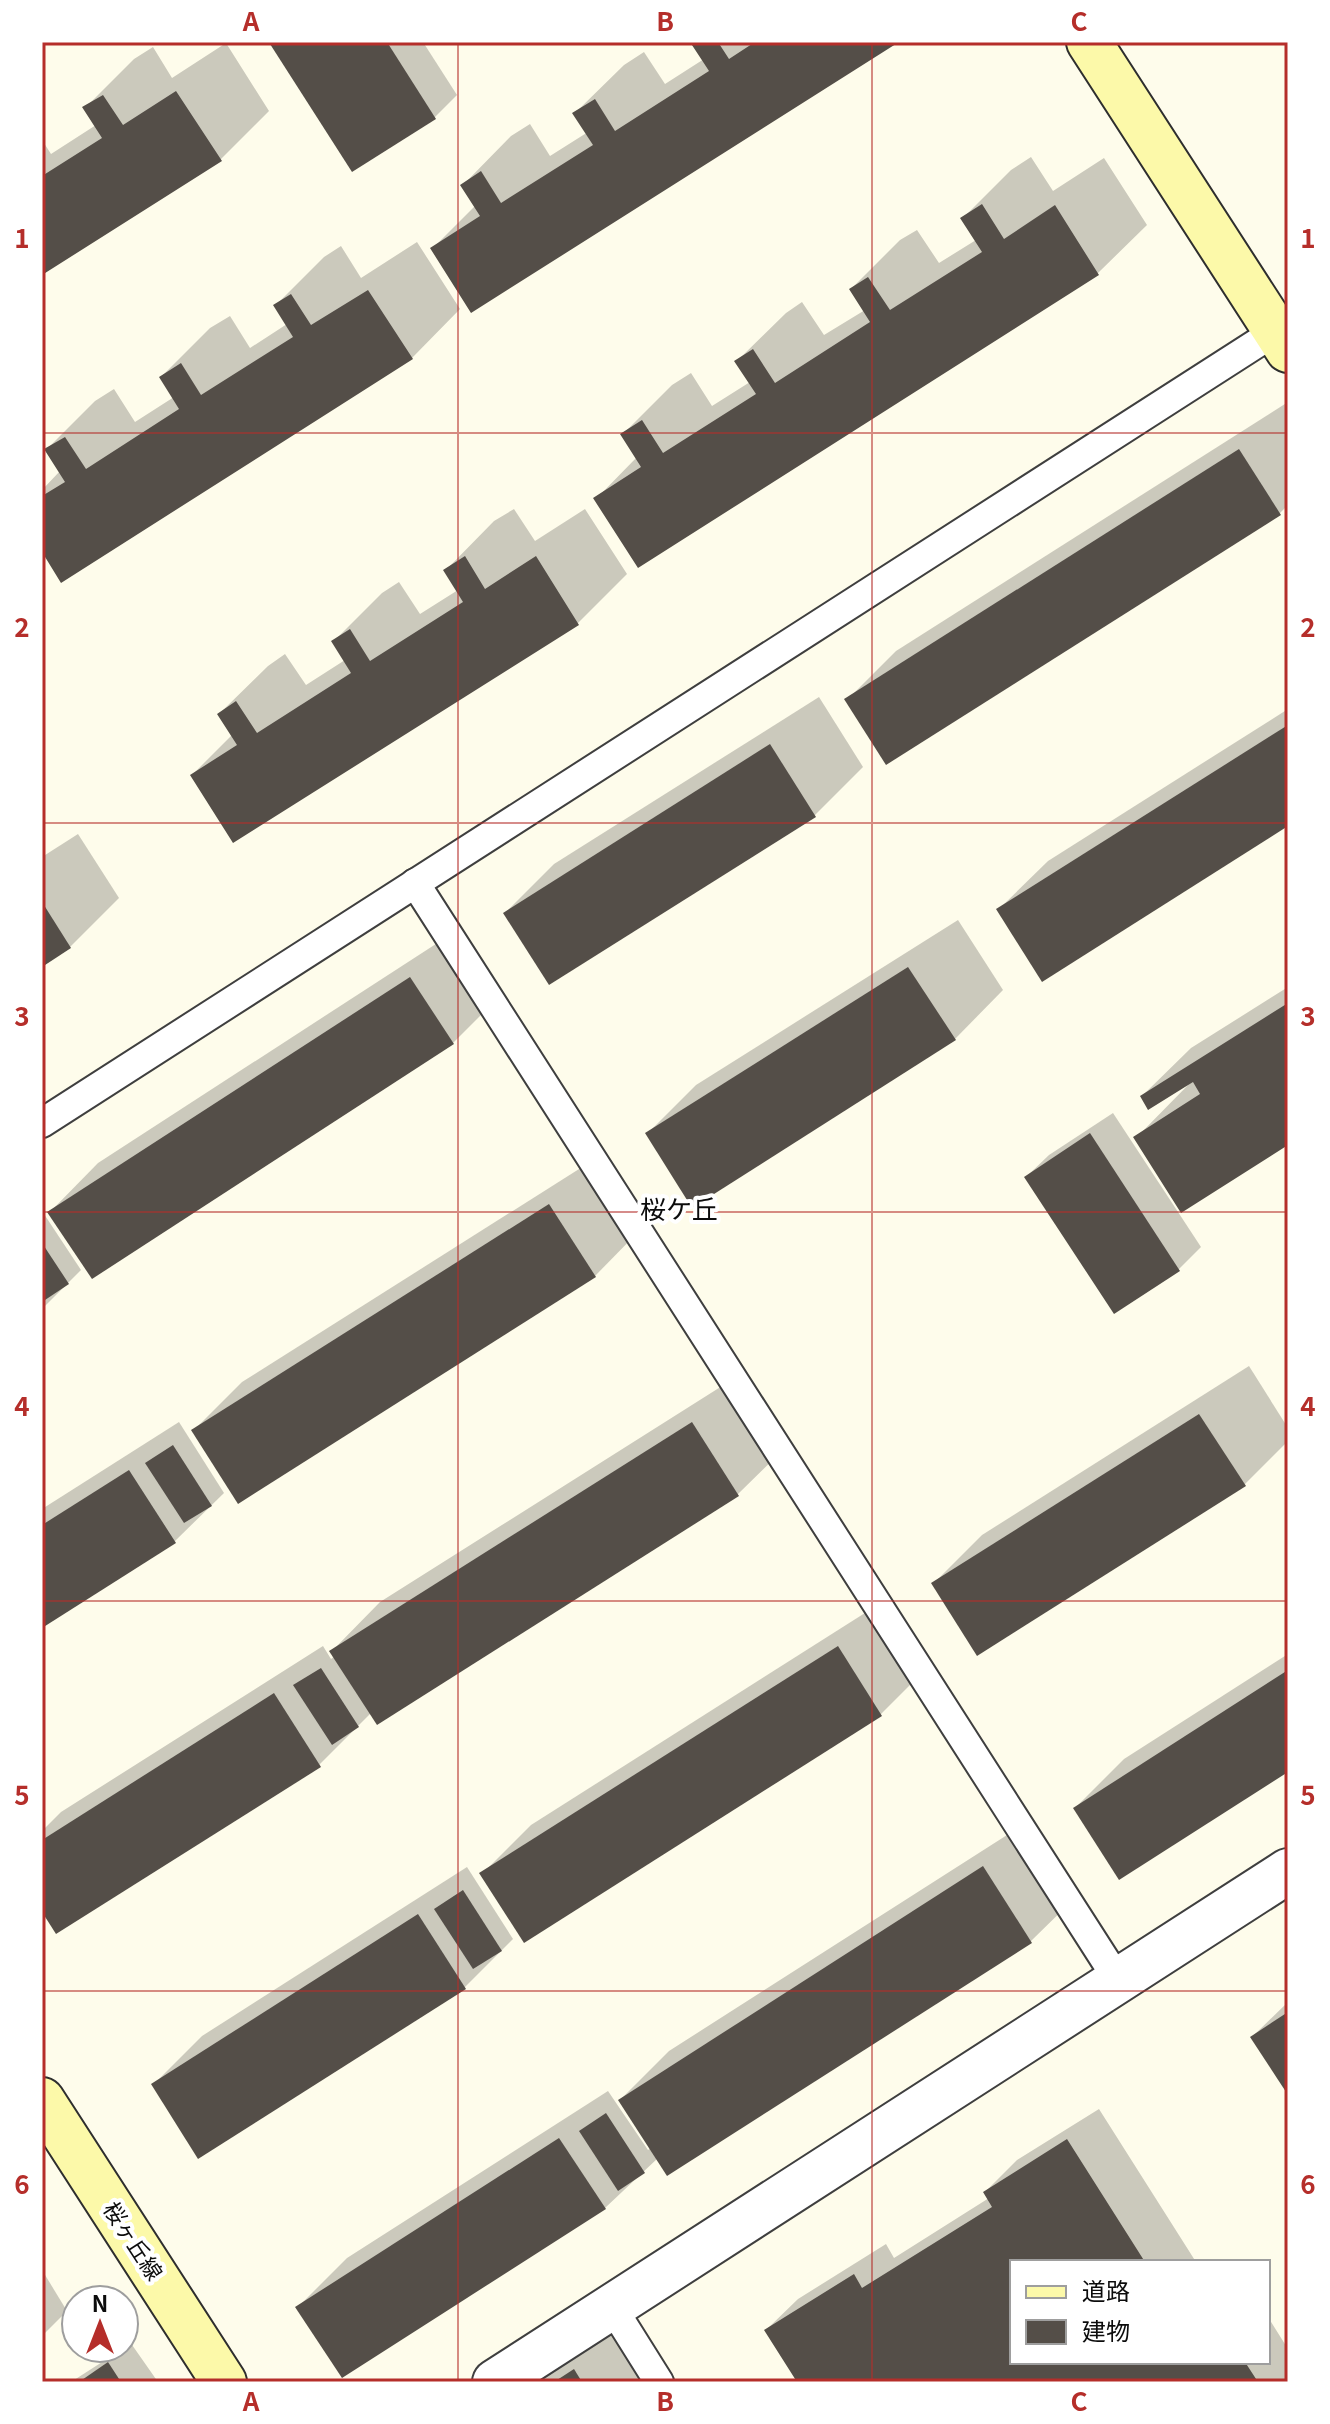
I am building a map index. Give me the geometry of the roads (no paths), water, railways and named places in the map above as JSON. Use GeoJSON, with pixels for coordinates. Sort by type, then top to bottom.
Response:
{"type":"FeatureCollection","features":[{"type":"Feature","properties":{"kind":"street"},"geometry":{"type":"LineString","coordinates":[[1089,42],[1282,340]]}},
{"type":"Feature","properties":{"kind":"street"},"geometry":{"type":"LineString","coordinates":[[495,2382],[1288,1871]]}},
{"type":"Feature","properties":{"kind":"street","name":"桜ヶ丘線"},"geometry":{"type":"LineString","coordinates":[[42,2100],[224,2382]]}},
{"type":"Feature","properties":{"kind":"lane"},"geometry":{"type":"LineString","coordinates":[[42,1123],[415,883],[1282,340]]}},
{"type":"Feature","properties":{"kind":"lane"},"geometry":{"type":"LineString","coordinates":[[415,883],[1118,1980]]}},
{"type":"Feature","properties":{"kind":"lane"},"geometry":{"type":"LineString","coordinates":[[612,2307],[659,2382]]}},
{"type":"Feature","properties":{"kind":"district","name":"桜ケ丘"},"geometry":{"type":"Point","coordinates":[679,1210]}}]}
